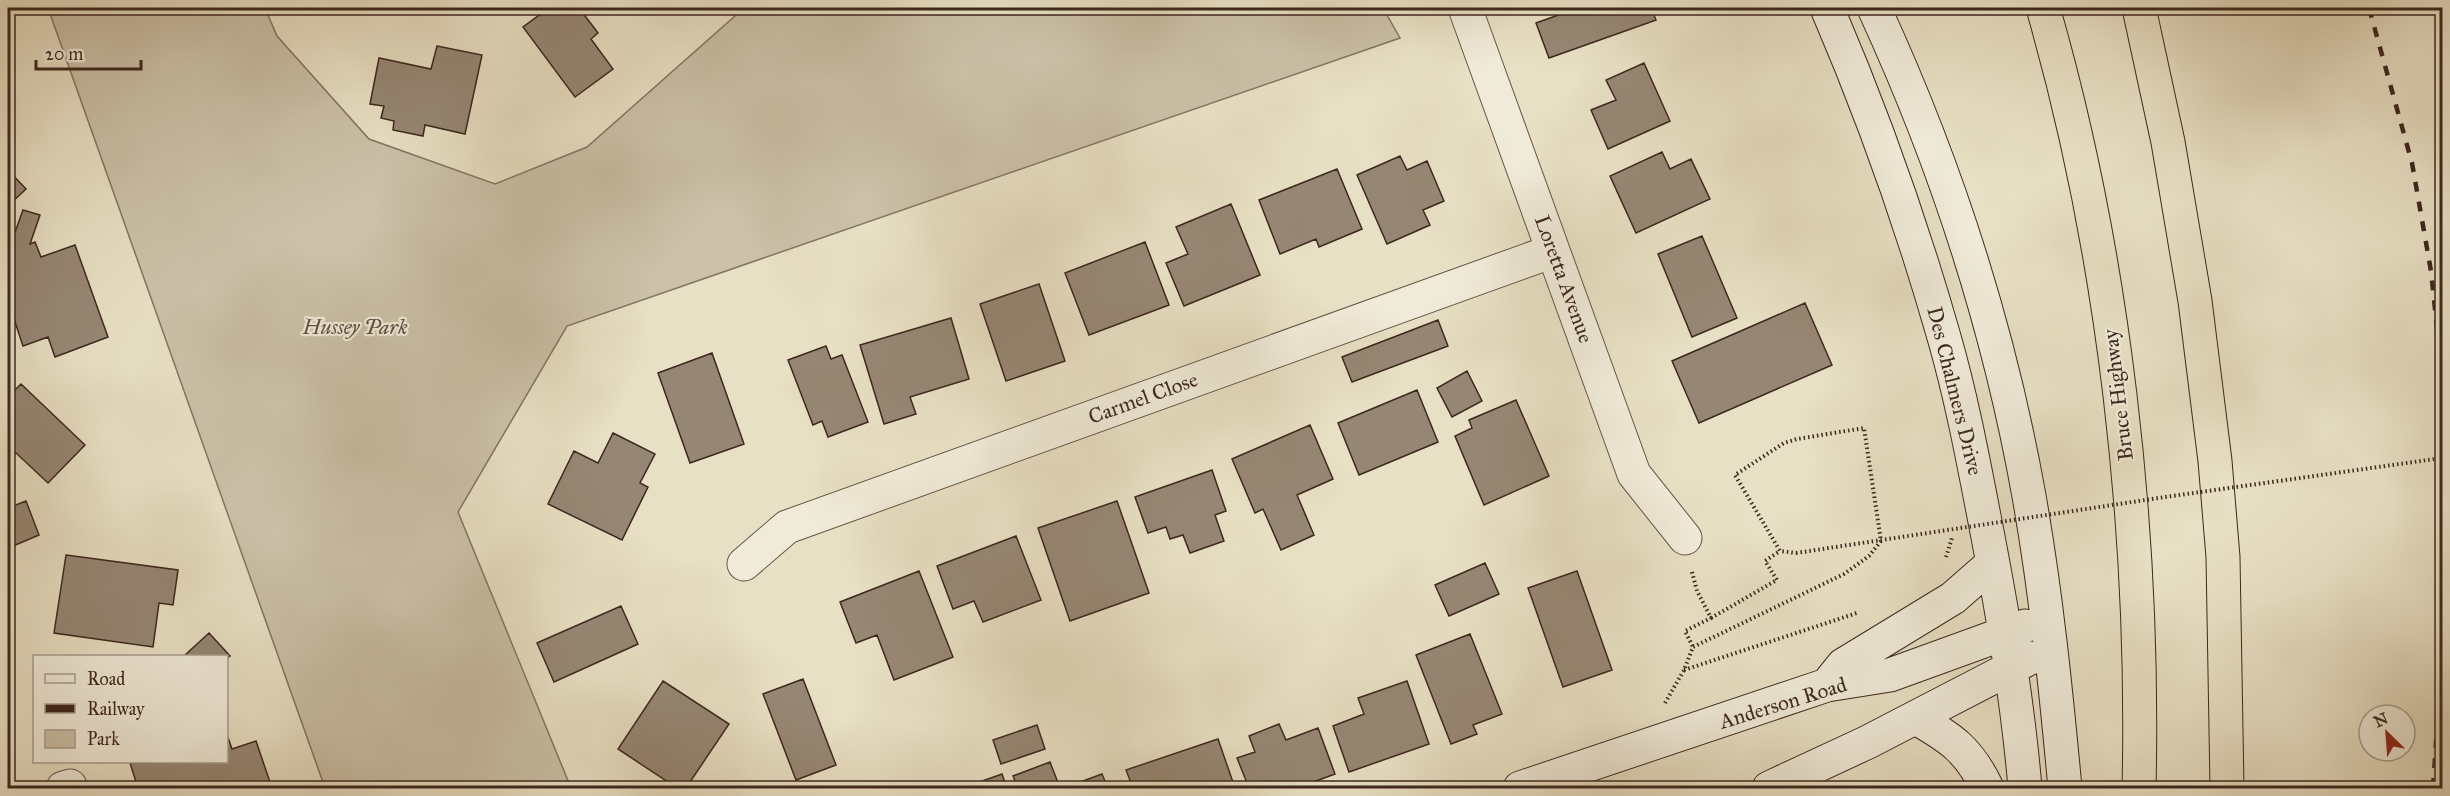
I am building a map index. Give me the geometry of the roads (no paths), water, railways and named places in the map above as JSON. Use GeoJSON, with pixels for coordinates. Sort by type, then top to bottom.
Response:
{"type":"FeatureCollection","features":[{"type":"Feature","properties":{"kind":"highway","name":"Bruce Highway"},"geometry":{"type":"LineString","coordinates":[[2043,8],[2077,140],[2109,312],[2124,438],[2134,572],[2139,789]]}},
{"type":"Feature","properties":{"kind":"highway"},"geometry":{"type":"LineString","coordinates":[[2139,8],[2168,142],[2195,301],[2215,461],[2223,557],[2226,789]]}},
{"type":"Feature","properties":{"kind":"street","name":"Loretta Avenue"},"geometry":{"type":"LineString","coordinates":[[1465,8],[1634,474],[1685,538]]}},
{"type":"Feature","properties":{"kind":"street","name":"Des Chalmers Drive"},"geometry":{"type":"LineString","coordinates":[[1827,8],[1858,80],[1912,230],[1945,339],[1974,464],[2012,667],[2025,789]]}},
{"type":"Feature","properties":{"kind":"street"},"geometry":{"type":"LineString","coordinates":[[1874,8],[1923,124],[1970,255],[2010,403],[2028,493],[2048,633],[2065,789]]}},
{"type":"Feature","properties":{"kind":"street","name":"Carmel Close"},"geometry":{"type":"LineString","coordinates":[[744,564],[787,527],[1553,250]]}},
{"type":"Feature","properties":{"kind":"street"},"geometry":{"type":"LineString","coordinates":[[1827,685],[1843,665],[1953,598],[1993,563]]}},
{"type":"Feature","properties":{"kind":"street"},"geometry":{"type":"LineString","coordinates":[[1769,789],[1916,718],[2012,667],[2048,633]]}},
{"type":"Feature","properties":{"kind":"street","name":"Anderson Road"},"geometry":{"type":"LineString","coordinates":[[1520,789],[1827,685],[1890,675],[2006,634],[2048,633]]}},
{"type":"Feature","properties":{"kind":"street"},"geometry":{"type":"LineString","coordinates":[[1916,718],[1951,738],[1969,756],[1988,789]]}},
{"type":"Feature","properties":{"kind":"railway"},"geometry":{"type":"LineString","coordinates":[[2369,8],[2412,163],[2431,271],[2442,377]]}},
{"type":"Feature","properties":{"kind":"railway"},"geometry":{"type":"LineString","coordinates":[[2433,788],[2442,651]]}},
{"type":"Feature","properties":{"kind":"park label","name":"Hussey Park"},"geometry":{"type":"Point","coordinates":[355,327]}}]}
